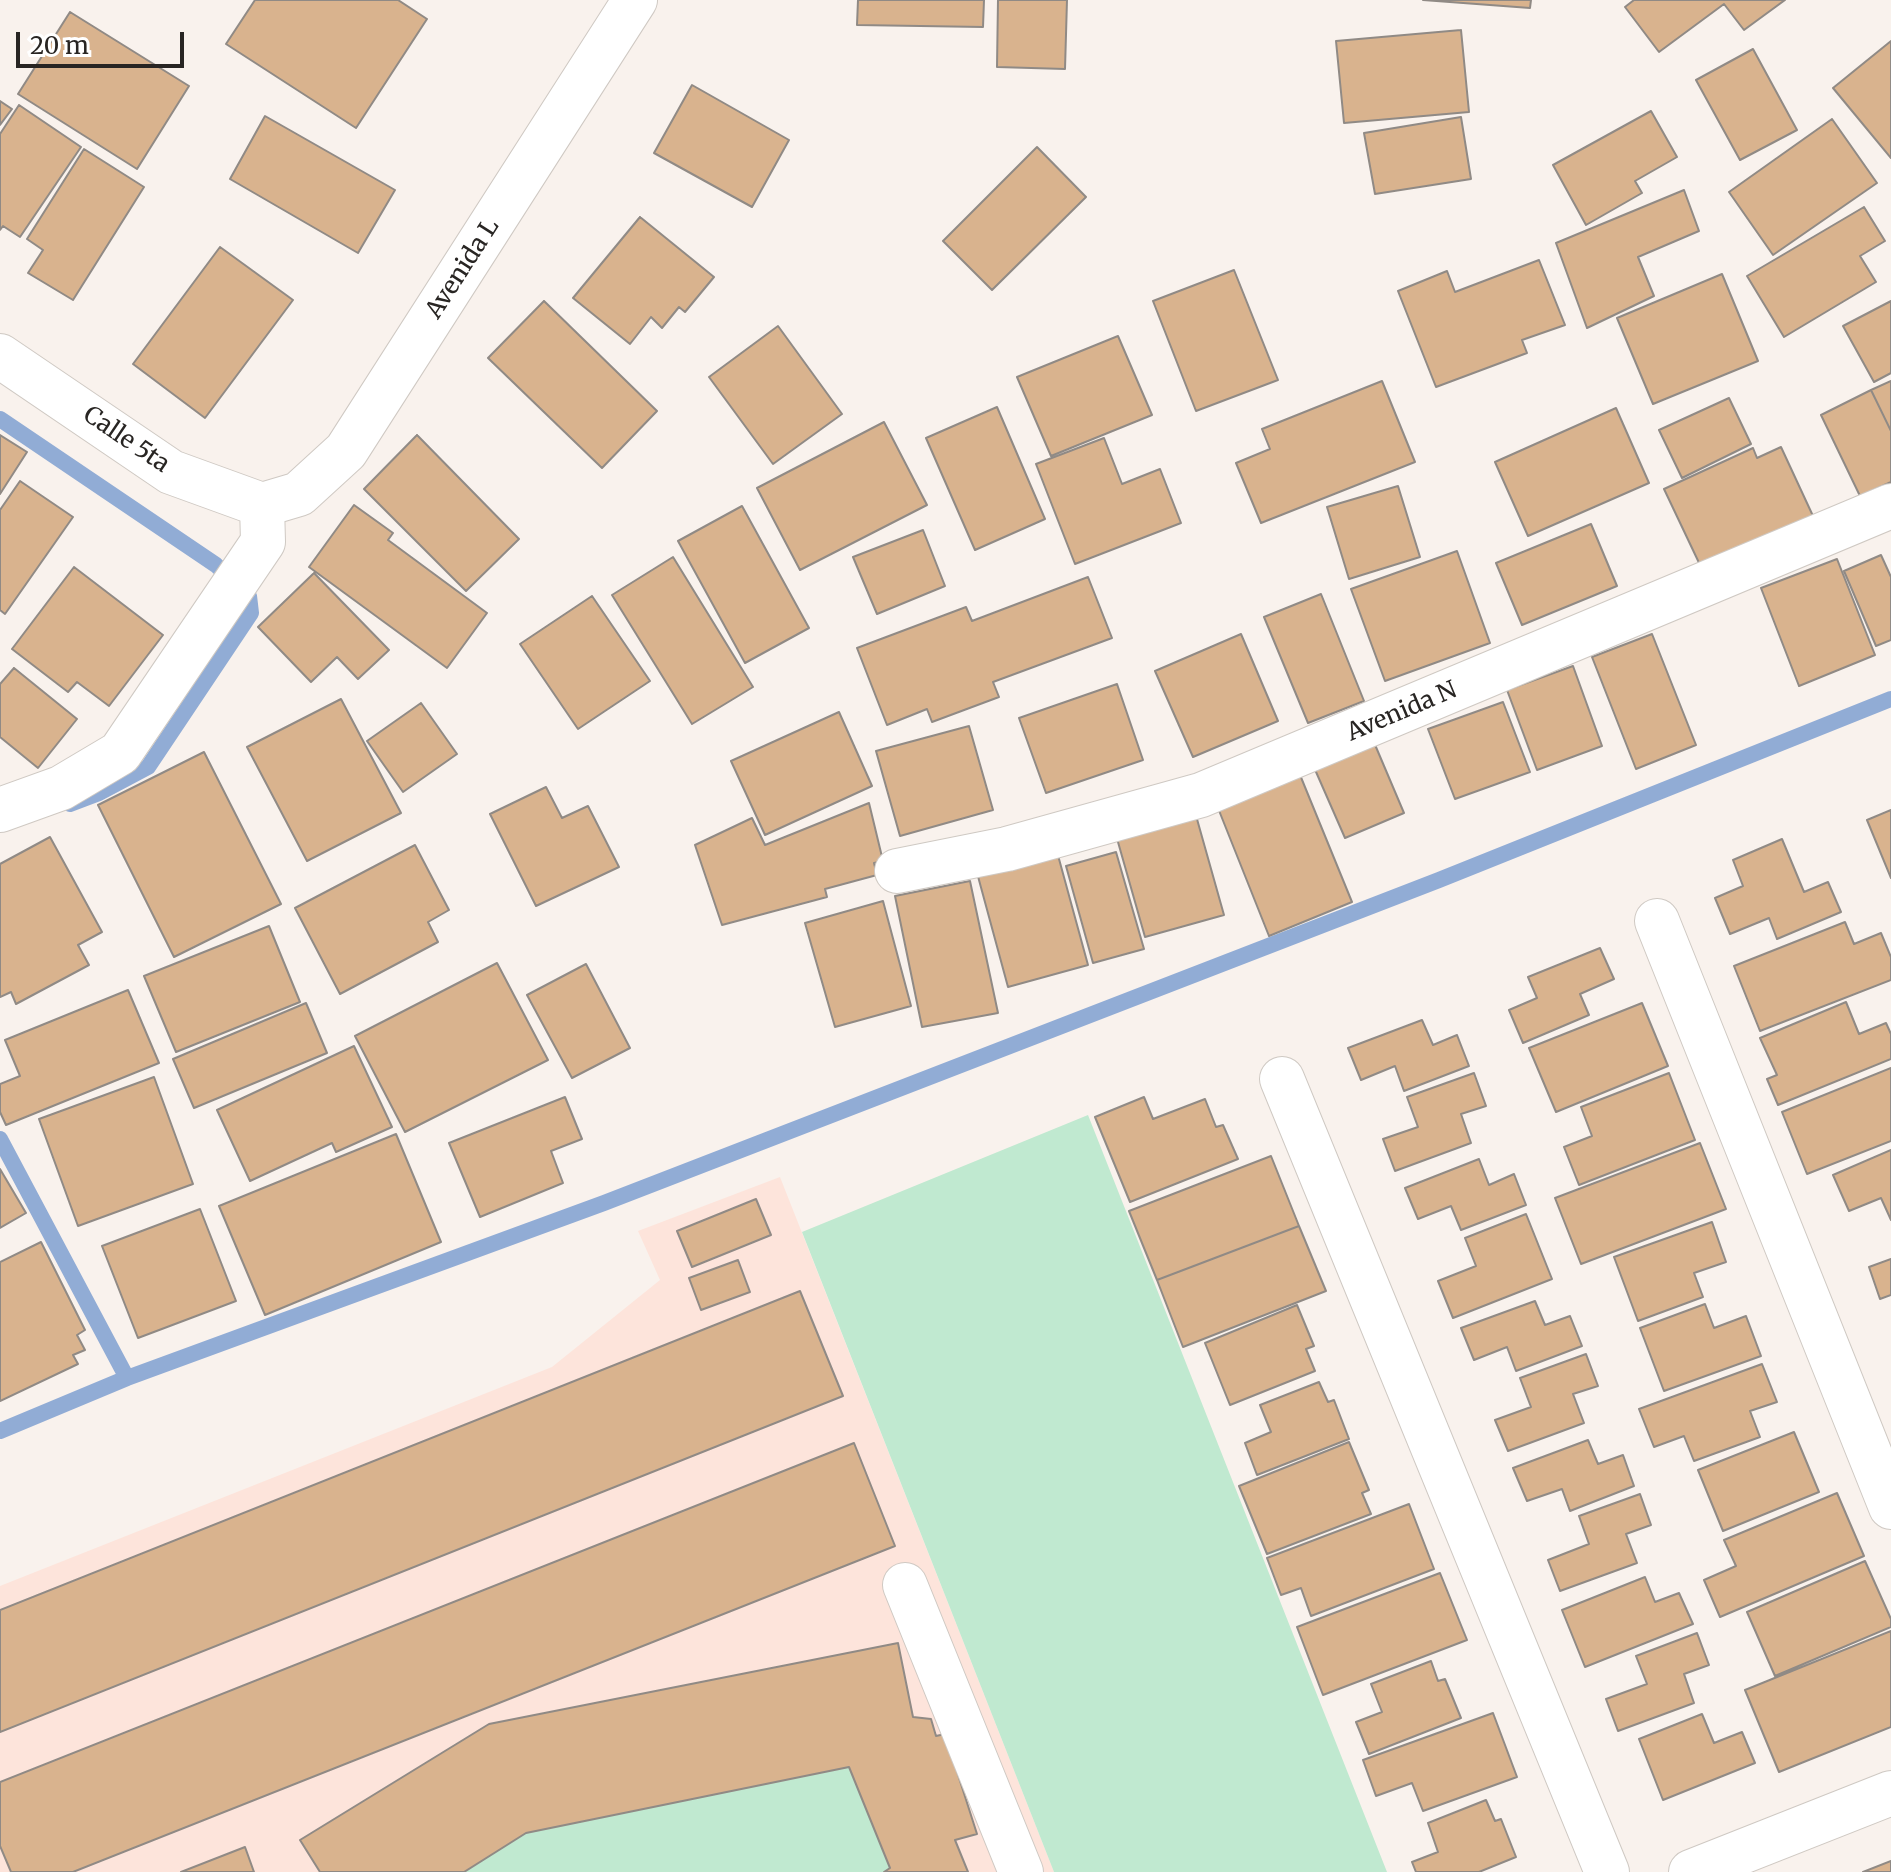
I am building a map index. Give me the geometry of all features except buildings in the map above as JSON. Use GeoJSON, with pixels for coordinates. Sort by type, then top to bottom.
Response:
{"type":"FeatureCollection","features":[{"type":"Feature","properties":{"kind":"street","name":"Avenida L"},"geometry":{"type":"LineString","coordinates":[[262,505],[299,494],[346,451],[621,5]]}},
{"type":"Feature","properties":{"kind":"street","name":"Calle 5ta"},"geometry":{"type":"LineString","coordinates":[[0,356],[171,472],[262,505]]}},
{"type":"Feature","properties":{"kind":"street"},"geometry":{"type":"LineString","coordinates":[[0,810],[61,788],[120,753],[263,542],[262,505]]}},
{"type":"Feature","properties":{"kind":"street","name":"Avenida N"},"geometry":{"type":"LineString","coordinates":[[897,871],[1007,849],[1201,795],[1891,506]]}},
{"type":"Feature","properties":{"kind":"street"},"geometry":{"type":"LineString","coordinates":[[1657,921],[1891,1507]]}},
{"type":"Feature","properties":{"kind":"street"},"geometry":{"type":"LineString","coordinates":[[1282,1079],[1607,1872]]}},
{"type":"Feature","properties":{"kind":"street"},"geometry":{"type":"LineString","coordinates":[[905,1585],[1021,1872]]}},
{"type":"Feature","properties":{"kind":"street"},"geometry":{"type":"LineString","coordinates":[[1691,1872],[1891,1793]]}},
{"type":"Feature","properties":{"kind":"shaded area"},"geometry":{"type":"Polygon","coordinates":[[[780,1177],[1054,1872],[0,1872],[0,1586],[552,1367],[660,1280],[638,1231],[780,1177]]]}},
{"type":"Feature","properties":{"kind":"green space"},"geometry":{"type":"Polygon","coordinates":[[[1088,1115],[1387,1872],[1054,1872],[802,1232],[1088,1115]]]}},
{"type":"Feature","properties":{"kind":"green space"},"geometry":{"type":"Polygon","coordinates":[[[849,1767],[890,1868],[884,1872],[464,1872],[526,1833],[849,1767]]]}},
{"type":"Feature","properties":{"kind":"waterway"},"geometry":{"type":"LineString","coordinates":[[0,419],[216,565],[249,596],[251,613],[148,767],[99,793],[70,804]]}},
{"type":"Feature","properties":{"kind":"waterway"},"geometry":{"type":"LineString","coordinates":[[0,1431],[127,1378],[604,1203],[1439,880],[1891,699]]}},
{"type":"Feature","properties":{"kind":"waterway"},"geometry":{"type":"LineString","coordinates":[[0,1139],[127,1378]]}}]}
